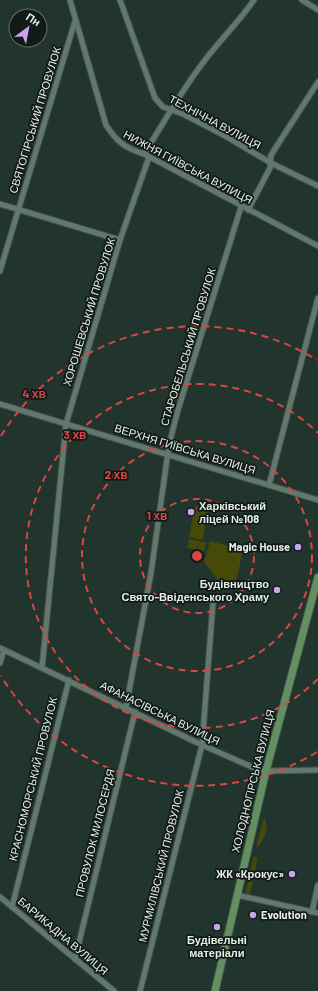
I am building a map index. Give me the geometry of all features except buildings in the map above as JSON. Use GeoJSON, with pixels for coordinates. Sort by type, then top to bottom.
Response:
{"type":"FeatureCollection","features":[{"type":"Feature","properties":{"kind":"main road","name":"ХОЛОДНОГІРСЬКА ВУЛИЦЯ"},"geometry":{"type":"LineString","coordinates":[[215,991],[266,771],[318,580]]}},
{"type":"Feature","properties":{"kind":"street","name":"НИЖНЯ ГИЇВСЬКА ВУЛИЦЯ"},"geometry":{"type":"LineString","coordinates":[[70,0],[106,125],[115,140],[130,150],[150,157],[241,207],[318,246]]}},
{"type":"Feature","properties":{"kind":"street","name":"ТЕХНІЧНА ВУЛИЦЯ"},"geometry":{"type":"LineString","coordinates":[[120,0],[155,98],[163,107],[183,114],[226,136],[271,163],[318,186]]}},
{"type":"Feature","properties":{"kind":"street"},"geometry":{"type":"LineString","coordinates":[[144,154],[170,110],[202,63],[239,21],[254,0]]}},
{"type":"Feature","properties":{"kind":"street"},"geometry":{"type":"LineString","coordinates":[[306,1],[318,10]]}},
{"type":"Feature","properties":{"kind":"street","name":"СВЯТОГІРСЬКИЙ ПРОВУЛОК"},"geometry":{"type":"LineString","coordinates":[[0,271],[75,20]]}},
{"type":"Feature","properties":{"kind":"street"},"geometry":{"type":"LineString","coordinates":[[248,210],[270,168],[271,155],[318,82]]}},
{"type":"Feature","properties":{"kind":"street","name":"ХОРОШЕВСЬКИЙ ПРОВУЛОК"},"geometry":{"type":"LineString","coordinates":[[42,668],[66,424],[120,240],[150,157]]}},
{"type":"Feature","properties":{"kind":"street"},"geometry":{"type":"LineString","coordinates":[[0,204],[120,240]]}},
{"type":"Feature","properties":{"kind":"street","name":"СТАРОБЕЛЬСЬКИЙ ПРОВУЛОК"},"geometry":{"type":"LineString","coordinates":[[126,707],[151,573],[167,464],[167,454],[178,410],[241,207]]}},
{"type":"Feature","properties":{"kind":"street"},"geometry":{"type":"LineString","coordinates":[[269,485],[318,298]]}},
{"type":"Feature","properties":{"kind":"street","name":"ВЕРХНЯ ГИЇВСЬКА ВУЛИЦЯ"},"geometry":{"type":"LineString","coordinates":[[0,404],[318,500]]}},
{"type":"Feature","properties":{"kind":"street","name":"МУРМИЛІВСЬКИЙ ПРОВУЛОК"},"geometry":{"type":"LineString","coordinates":[[140,991],[202,745],[214,603]]}},
{"type":"Feature","properties":{"kind":"street"},"geometry":{"type":"LineString","coordinates":[[0,663],[2,649]]}},
{"type":"Feature","properties":{"kind":"street","name":"АФАНАСІВСЬКА ВУЛИЦЯ"},"geometry":{"type":"LineString","coordinates":[[2,649],[126,707],[202,745],[252,767],[266,771],[318,770]]}},
{"type":"Feature","properties":{"kind":"street","name":"КРАСНОМОРСЬКИЙ ПРОВУЛОК"},"geometry":{"type":"LineString","coordinates":[[12,907],[69,680]]}},
{"type":"Feature","properties":{"kind":"street","name":"ПРОВУЛОК МИЛОСЕРДЯ"},"geometry":{"type":"LineString","coordinates":[[75,959],[135,712]]}},
{"type":"Feature","properties":{"kind":"street"},"geometry":{"type":"LineString","coordinates":[[312,912],[318,885]]}},
{"type":"Feature","properties":{"kind":"street"},"geometry":{"type":"LineString","coordinates":[[237,895],[318,913]]}},
{"type":"Feature","properties":{"kind":"street","name":"БАРИКАДНА ВУЛИЦЯ"},"geometry":{"type":"LineString","coordinates":[[0,897],[114,991]]}},
{"type":"Feature","properties":{"kind":"shaded area"},"geometry":{"type":"Polygon","coordinates":[[[195,506],[208,509],[203,540],[189,537],[195,506]]]}},
{"type":"Feature","properties":{"kind":"shaded area"},"geometry":{"type":"Polygon","coordinates":[[[189,539],[206,542],[205,551],[187,548],[189,539]]]}},
{"type":"Feature","properties":{"kind":"shaded area"},"geometry":{"type":"Polygon","coordinates":[[[210,541],[243,550],[235,587],[219,582],[204,562],[210,541]]]}},
{"type":"Feature","properties":{"kind":"shaded area"},"geometry":{"type":"Polygon","coordinates":[[[264,817],[267,825],[266,834],[256,848],[264,817]]]}},
{"type":"Feature","properties":{"kind":"shaded area"},"geometry":{"type":"Polygon","coordinates":[[[255,856],[257,861],[251,890],[248,895],[245,895],[253,858],[255,856]]]}},
{"type":"Feature","properties":{"kind":"place","name":"Харківський ліцей №108"},"geometry":{"type":"Point","coordinates":[191,512]}},
{"type":"Feature","properties":{"kind":"place","name":"Magic House"},"geometry":{"type":"Point","coordinates":[298,547]}},
{"type":"Feature","properties":{"kind":"place","name":"Будівництво Свято-Ввіденського Храму"},"geometry":{"type":"Point","coordinates":[277,590]}},
{"type":"Feature","properties":{"kind":"place","name":"ЖК «Крокус»"},"geometry":{"type":"Point","coordinates":[292,874]}},
{"type":"Feature","properties":{"kind":"place","name":"Evolution"},"geometry":{"type":"Point","coordinates":[253,915]}},
{"type":"Feature","properties":{"kind":"place","name":"Будівельні матеріали"},"geometry":{"type":"Point","coordinates":[217,927]}}]}
